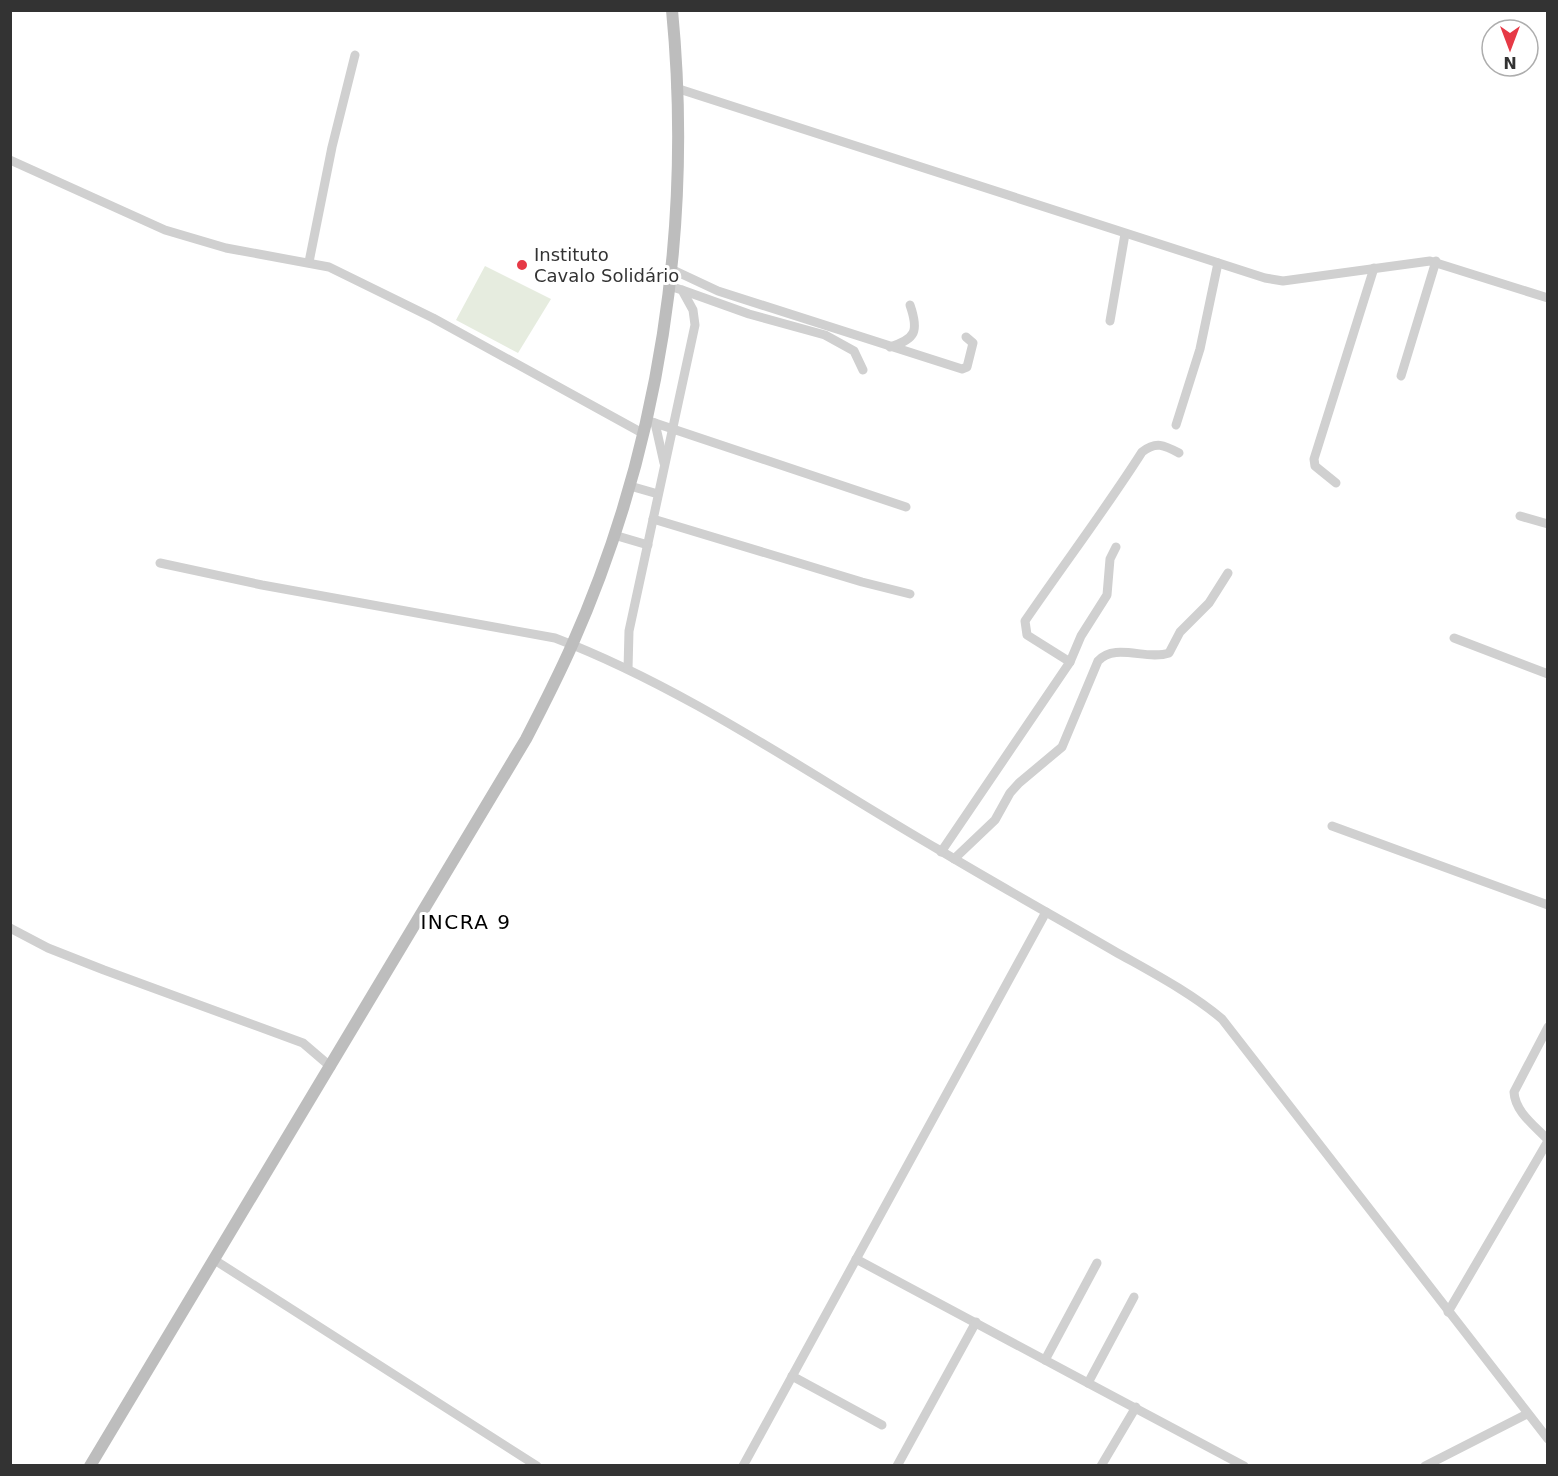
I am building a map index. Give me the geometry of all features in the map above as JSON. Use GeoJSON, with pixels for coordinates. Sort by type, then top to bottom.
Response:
{"type":"FeatureCollection","features":[{"type":"Feature","properties":{"kind":"main road"},"geometry":{"type":"LineString","coordinates":[[90,1466],[526,739],[573,645],[614,535],[644,434],[651,421],[655,387],[675,288],[671,269],[676,214],[676,88],[672,10]]}},
{"type":"Feature","properties":{"kind":"street"},"geometry":{"type":"LineString","coordinates":[[309,262],[332,147],[356,55]]}},
{"type":"Feature","properties":{"kind":"street"},"geometry":{"type":"LineString","coordinates":[[676,88],[1276,281],[1436,261],[1548,298]]}},
{"type":"Feature","properties":{"kind":"street"},"geometry":{"type":"LineString","coordinates":[[10,160],[165,230],[226,248],[329,267],[372,285],[644,434]]}},
{"type":"Feature","properties":{"kind":"street"},"geometry":{"type":"LineString","coordinates":[[1110,321],[1125,234]]}},
{"type":"Feature","properties":{"kind":"street"},"geometry":{"type":"LineString","coordinates":[[1401,376],[1436,261]]}},
{"type":"Feature","properties":{"kind":"street"},"geometry":{"type":"LineString","coordinates":[[1176,425],[1200,349],[1218,263]]}},
{"type":"Feature","properties":{"kind":"street"},"geometry":{"type":"LineString","coordinates":[[1336,483],[1315,466],[1314,459],[1374,268]]}},
{"type":"Feature","properties":{"kind":"street"},"geometry":{"type":"LineString","coordinates":[[671,269],[718,291],[962,369],[967,367],[973,342],[966,337]]}},
{"type":"Feature","properties":{"kind":"street"},"geometry":{"type":"LineString","coordinates":[[675,288],[749,314],[825,335],[854,351],[863,370]]}},
{"type":"Feature","properties":{"kind":"street"},"geometry":{"type":"LineString","coordinates":[[628,669],[629,631],[658,494],[675,430],[695,325],[693,310],[675,288]]}},
{"type":"Feature","properties":{"kind":"street"},"geometry":{"type":"LineString","coordinates":[[890,347],[907,341],[915,331],[915,319],[909,305]]}},
{"type":"Feature","properties":{"kind":"street"},"geometry":{"type":"LineString","coordinates":[[651,421],[906,507]]}},
{"type":"Feature","properties":{"kind":"street"},"geometry":{"type":"LineString","coordinates":[[651,421],[665,465]]}},
{"type":"Feature","properties":{"kind":"street"},"geometry":{"type":"LineString","coordinates":[[1070,662],[1027,635],[1025,621],[1079,542],[1107,506],[1142,452],[1150,446],[1162,444],[1179,453]]}},
{"type":"Feature","properties":{"kind":"street"},"geometry":{"type":"LineString","coordinates":[[630,486],[658,494]]}},
{"type":"Feature","properties":{"kind":"street"},"geometry":{"type":"LineString","coordinates":[[1520,516],[1548,524]]}},
{"type":"Feature","properties":{"kind":"street"},"geometry":{"type":"LineString","coordinates":[[653,519],[862,582],[910,594]]}},
{"type":"Feature","properties":{"kind":"street"},"geometry":{"type":"LineString","coordinates":[[614,535],[648,545]]}},
{"type":"Feature","properties":{"kind":"street"},"geometry":{"type":"LineString","coordinates":[[941,852],[1070,662],[1081,636],[1107,595],[1110,559],[1116,548]]}},
{"type":"Feature","properties":{"kind":"street"},"geometry":{"type":"LineString","coordinates":[[160,563],[261,585],[555,638],[573,645],[628,669],[748,736],[941,852],[1165,980],[1222,1019],[1548,1439]]}},
{"type":"Feature","properties":{"kind":"street"},"geometry":{"type":"LineString","coordinates":[[954,859],[995,820],[1010,793],[1019,783],[1062,747],[1098,661],[1104,655],[1117,652],[1157,657],[1169,652],[1180,633],[1209,603],[1228,573]]}},
{"type":"Feature","properties":{"kind":"street"},"geometry":{"type":"LineString","coordinates":[[1454,638],[1548,674]]}},
{"type":"Feature","properties":{"kind":"street"},"geometry":{"type":"LineString","coordinates":[[1332,826],[1548,904]]}},
{"type":"Feature","properties":{"kind":"street"},"geometry":{"type":"LineString","coordinates":[[743,1466],[1046,912]]}},
{"type":"Feature","properties":{"kind":"street"},"geometry":{"type":"LineString","coordinates":[[10,928],[48,948],[104,970],[303,1043],[331,1067]]}},
{"type":"Feature","properties":{"kind":"street"},"geometry":{"type":"LineString","coordinates":[[1448,1311],[1548,1141],[1514,1102],[1514,1092],[1548,1027]]}},
{"type":"Feature","properties":{"kind":"street"},"geometry":{"type":"LineString","coordinates":[[213,1259],[537,1466]]}},
{"type":"Feature","properties":{"kind":"street"},"geometry":{"type":"LineString","coordinates":[[856,1259],[1244,1466]]}},
{"type":"Feature","properties":{"kind":"street"},"geometry":{"type":"LineString","coordinates":[[1045,1360],[1097,1263]]}},
{"type":"Feature","properties":{"kind":"street"},"geometry":{"type":"LineString","coordinates":[[1088,1383],[1134,1297]]}},
{"type":"Feature","properties":{"kind":"street"},"geometry":{"type":"LineString","coordinates":[[897,1466],[976,1322]]}},
{"type":"Feature","properties":{"kind":"street"},"geometry":{"type":"LineString","coordinates":[[792,1376],[882,1425]]}},
{"type":"Feature","properties":{"kind":"street"},"geometry":{"type":"LineString","coordinates":[[1101,1466],[1136,1407]]}},
{"type":"Feature","properties":{"kind":"street"},"geometry":{"type":"LineString","coordinates":[[1425,1466],[1527,1414]]}},
{"type":"Feature","properties":{"kind":"shaded area"},"geometry":{"type":"Polygon","coordinates":[[[485,266],[551,299],[518,353],[456,320],[485,266]]]}},
{"type":"Feature","properties":{"kind":"place","name":"Instituto Cavalo Solidário"},"geometry":{"type":"Point","coordinates":[522,265]}},
{"type":"Feature","properties":{"kind":"district","name":"INCRA 9"},"geometry":{"type":"Point","coordinates":[466,922]}}]}
